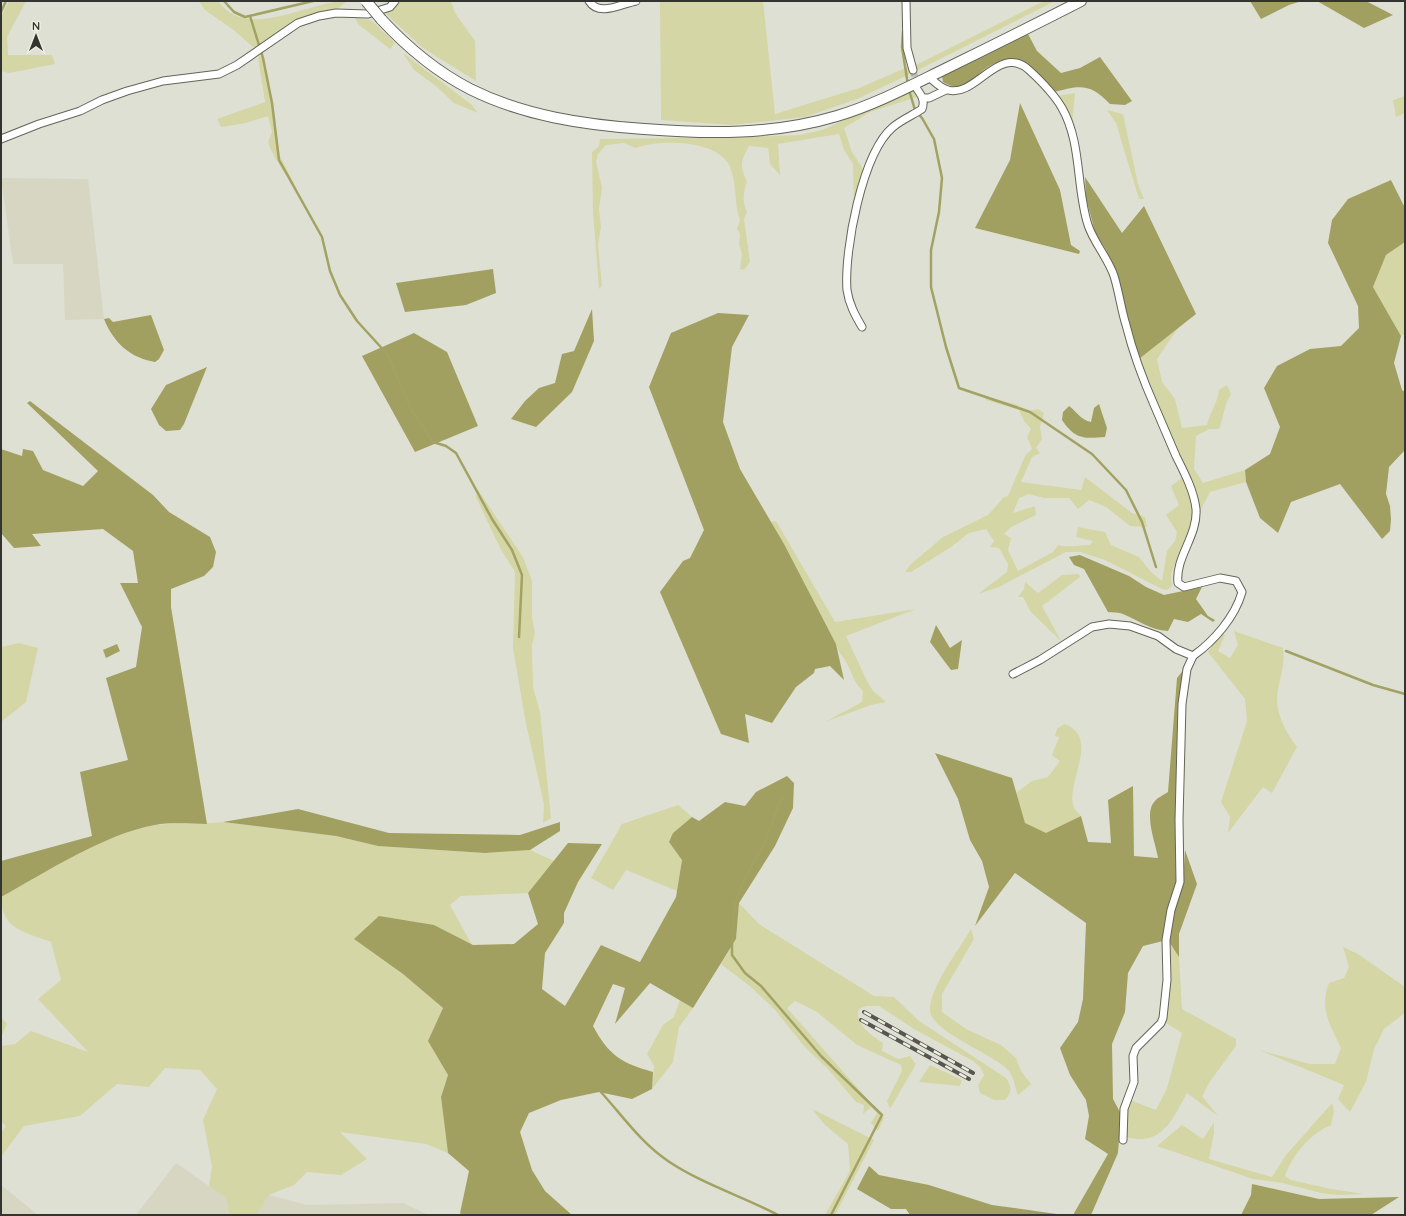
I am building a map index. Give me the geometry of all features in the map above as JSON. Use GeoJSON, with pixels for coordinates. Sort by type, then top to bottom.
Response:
{"type":"FeatureCollection","features":[{"type":"Feature","properties":{"kind":"main road"},"geometry":{"type":"LineString","coordinates":[[366,1],[381,19],[418,54],[453,79],[471,89],[532,112],[574,121],[617,127],[684,132],[729,132],[795,126],[856,110],[929,77],[1081,1]]}},
{"type":"Feature","properties":{"kind":"street"},"geometry":{"type":"LineString","coordinates":[[1,139],[39,124],[80,111],[102,100],[127,91],[163,81],[219,74],[237,65],[298,23],[319,16],[336,13],[368,14],[390,7],[395,1]]}},
{"type":"Feature","properties":{"kind":"street"},"geometry":{"type":"LineString","coordinates":[[589,1],[594,7],[600,9],[636,1]]}},
{"type":"Feature","properties":{"kind":"street"},"geometry":{"type":"LineString","coordinates":[[906,1],[907,48],[913,70]]}},
{"type":"Feature","properties":{"kind":"street"},"geometry":{"type":"LineString","coordinates":[[929,77],[946,90],[952,91],[970,86],[995,68],[1007,63],[1013,63],[1028,69],[1047,88],[1062,108],[1073,142],[1081,198],[1088,227],[1114,275],[1126,325],[1141,374],[1188,483],[1196,510],[1192,533],[1182,556],[1177,576],[1178,584],[1184,587],[1220,578],[1236,581],[1242,592],[1239,602],[1217,634],[1208,646],[1194,656],[1187,669],[1182,704],[1179,820],[1180,882],[1171,910],[1166,940],[1167,980],[1163,1018],[1161,1023],[1136,1048],[1133,1056],[1134,1082],[1124,1109],[1123,1140]]}},
{"type":"Feature","properties":{"kind":"street"},"geometry":{"type":"LineString","coordinates":[[862,327],[853,312],[848,291],[847,256],[850,232],[868,168],[880,143],[893,127],[922,109],[924,104],[923,98],[918,89]]}},
{"type":"Feature","properties":{"kind":"street"},"geometry":{"type":"LineString","coordinates":[[923,98],[929,98],[946,90]]}},
{"type":"Feature","properties":{"kind":"street"},"geometry":{"type":"LineString","coordinates":[[1013,674],[1092,627],[1108,624],[1130,626],[1158,636],[1176,649],[1194,656]]}},
{"type":"Feature","properties":{"kind":"shaded area"},"geometry":{"type":"Polygon","coordinates":[[[1250,1],[1302,1],[1289,5],[1261,19],[1250,1]]]}},
{"type":"Feature","properties":{"kind":"shaded area"},"geometry":{"type":"Polygon","coordinates":[[[1317,1],[1366,1],[1393,15],[1364,28],[1317,1]]]}},
{"type":"Feature","properties":{"kind":"shaded area"},"geometry":{"type":"Polygon","coordinates":[[[1027,32],[1037,51],[1061,73],[1080,68],[1100,57],[1132,101],[1125,105],[1110,104],[1097,92],[1091,89],[1078,87],[1054,92],[1014,60],[995,63],[961,86],[950,86],[943,82],[942,76],[948,72],[1027,32]]]}},
{"type":"Feature","properties":{"kind":"shaded area"},"geometry":{"type":"Polygon","coordinates":[[[1020,103],[1060,190],[1071,245],[1080,251],[1079,254],[975,228],[1010,160],[1020,103]]]}},
{"type":"Feature","properties":{"kind":"shaded area"},"geometry":{"type":"Polygon","coordinates":[[[1085,177],[1122,233],[1144,206],[1196,314],[1139,359],[1117,276],[1106,250],[1095,232],[1086,198],[1085,177]]]}},
{"type":"Feature","properties":{"kind":"shaded area"},"geometry":{"type":"Polygon","coordinates":[[[1,178],[88,179],[104,319],[65,320],[63,264],[13,264],[1,178]]]}},
{"type":"Feature","properties":{"kind":"shaded area"},"geometry":{"type":"Polygon","coordinates":[[[1391,180],[1405,208],[1405,242],[1386,255],[1373,287],[1401,336],[1394,363],[1402,390],[1405,392],[1405,450],[1389,467],[1386,494],[1390,506],[1390,531],[1382,539],[1340,484],[1291,502],[1278,533],[1260,518],[1246,482],[1245,470],[1270,454],[1280,427],[1264,388],[1277,366],[1310,349],[1341,346],[1359,328],[1358,306],[1328,243],[1332,220],[1348,199],[1391,180]]]}},
{"type":"Feature","properties":{"kind":"shaded area"},"geometry":{"type":"Polygon","coordinates":[[[493,269],[496,293],[466,305],[405,312],[396,283],[493,269]]]}},
{"type":"Feature","properties":{"kind":"shaded area"},"geometry":{"type":"Polygon","coordinates":[[[592,309],[594,341],[572,392],[536,427],[511,419],[525,401],[539,388],[555,383],[562,354],[574,351],[592,309]]]}},
{"type":"Feature","properties":{"kind":"shaded area"},"geometry":{"type":"Polygon","coordinates":[[[718,313],[749,315],[732,347],[723,422],[740,469],[784,544],[836,644],[844,680],[830,666],[815,669],[814,673],[796,687],[772,723],[745,714],[749,743],[721,734],[660,592],[683,561],[690,558],[704,530],[649,387],[671,333],[718,313]]]}},
{"type":"Feature","properties":{"kind":"shaded area"},"geometry":{"type":"Polygon","coordinates":[[[151,315],[164,350],[159,359],[155,362],[138,357],[124,348],[112,335],[104,319],[109,318],[113,322],[151,315]]]}},
{"type":"Feature","properties":{"kind":"shaded area"},"geometry":{"type":"Polygon","coordinates":[[[414,333],[447,352],[478,426],[415,452],[362,356],[414,333]]]}},
{"type":"Feature","properties":{"kind":"shaded area"},"geometry":{"type":"Polygon","coordinates":[[[207,367],[184,424],[180,430],[166,431],[159,425],[151,409],[166,385],[207,367]]]}},
{"type":"Feature","properties":{"kind":"shaded area"},"geometry":{"type":"Polygon","coordinates":[[[30,401],[153,495],[169,512],[210,537],[216,552],[213,567],[204,576],[171,589],[171,607],[207,824],[161,824],[116,837],[76,855],[1,897],[1,861],[92,836],[80,772],[128,760],[106,678],[136,667],[142,627],[120,583],[138,583],[133,551],[103,529],[32,534],[41,546],[14,548],[1,533],[1,449],[22,456],[23,449],[33,451],[43,470],[83,486],[98,471],[27,403],[30,401]]]}},
{"type":"Feature","properties":{"kind":"shaded area"},"geometry":{"type":"Polygon","coordinates":[[[1099,404],[1107,428],[1105,437],[1085,438],[1071,431],[1062,420],[1063,412],[1069,406],[1082,418],[1091,422],[1094,408],[1099,404]]]}},
{"type":"Feature","properties":{"kind":"shaded area"},"geometry":{"type":"Polygon","coordinates":[[[1080,555],[1129,576],[1146,587],[1164,595],[1202,587],[1196,599],[1208,616],[1215,620],[1213,622],[1201,614],[1188,622],[1174,619],[1168,631],[1150,627],[1121,613],[1108,612],[1084,569],[1074,565],[1069,557],[1080,555]]]}},
{"type":"Feature","properties":{"kind":"shaded area"},"geometry":{"type":"Polygon","coordinates":[[[936,625],[950,648],[962,640],[958,669],[951,670],[930,642],[936,625]]]}},
{"type":"Feature","properties":{"kind":"shaded area"},"geometry":{"type":"Polygon","coordinates":[[[117,644],[120,651],[106,658],[103,650],[117,644]]]}},
{"type":"Feature","properties":{"kind":"shaded area"},"geometry":{"type":"Polygon","coordinates":[[[1185,668],[1178,704],[1175,819],[1176,881],[1167,909],[1163,941],[1143,946],[1128,973],[1125,1012],[1112,1044],[1113,1099],[1121,1114],[1118,1153],[1091,1215],[1073,1215],[1108,1154],[1085,1139],[1089,1116],[1086,1100],[1070,1075],[1060,1048],[1078,1022],[1083,999],[1086,923],[1015,873],[975,926],[989,887],[982,861],[970,840],[958,799],[935,753],[1012,778],[1025,823],[1046,833],[1081,816],[1088,842],[1111,843],[1108,800],[1133,786],[1134,856],[1158,858],[1151,829],[1150,813],[1155,801],[1168,792],[1177,678],[1185,668]]]}},
{"type":"Feature","properties":{"kind":"shaded area"},"geometry":{"type":"Polygon","coordinates":[[[787,776],[794,783],[793,808],[775,846],[739,903],[736,939],[693,1008],[650,983],[615,1024],[625,988],[613,984],[593,1026],[605,1045],[617,1057],[633,1065],[653,1072],[652,1089],[632,1099],[599,1092],[561,1100],[529,1113],[520,1132],[532,1170],[545,1191],[572,1215],[462,1215],[460,1213],[469,1171],[448,1153],[441,1097],[448,1075],[428,1041],[443,1008],[403,974],[354,939],[379,916],[434,925],[473,945],[514,944],[538,924],[528,893],[568,843],[602,844],[578,882],[564,913],[564,923],[545,953],[542,989],[565,1006],[601,945],[640,962],[676,897],[682,860],[669,842],[673,833],[692,817],[699,821],[725,802],[745,806],[756,792],[787,776]]]}},
{"type":"Feature","properties":{"kind":"shaded area"},"geometry":{"type":"Polygon","coordinates":[[[298,809],[389,833],[520,835],[560,822],[560,831],[530,850],[485,853],[378,846],[336,836],[223,822],[298,809]]]}},
{"type":"Feature","properties":{"kind":"shaded area"},"geometry":{"type":"Polygon","coordinates":[[[1185,850],[1197,884],[1179,934],[1179,957],[1168,940],[1173,914],[1183,883],[1185,850]]]}},
{"type":"Feature","properties":{"kind":"shaded area"},"geometry":{"type":"Polygon","coordinates":[[[176,1163],[226,1198],[229,1215],[136,1215],[176,1163]]]}},
{"type":"Feature","properties":{"kind":"shaded area"},"geometry":{"type":"Polygon","coordinates":[[[869,1166],[879,1175],[929,1185],[992,1205],[1064,1215],[910,1215],[906,1209],[891,1209],[857,1189],[869,1166]]]}},
{"type":"Feature","properties":{"kind":"shaded area"},"geometry":{"type":"Polygon","coordinates":[[[1252,1184],[1319,1199],[1399,1197],[1371,1215],[1241,1215],[1251,1195],[1252,1184]]]}},
{"type":"Feature","properties":{"kind":"shaded area"},"geometry":{"type":"Polygon","coordinates":[[[1,1185],[38,1215],[1,1215],[1,1185]]]}},
{"type":"Feature","properties":{"kind":"shaded area"},"geometry":{"type":"Polygon","coordinates":[[[269,1195],[307,1205],[403,1203],[429,1215],[256,1215],[269,1195]]]}},
{"type":"Feature","properties":{"kind":"green space"},"geometry":{"type":"Polygon","coordinates":[[[9,1],[26,1],[7,37],[8,55],[52,55],[55,64],[9,73],[1,71],[1,17],[9,1]]]}},
{"type":"Feature","properties":{"kind":"green space"},"geometry":{"type":"Polygon","coordinates":[[[199,1],[218,1],[230,13],[245,18],[261,19],[331,3],[347,1],[336,10],[311,16],[255,49],[235,31],[205,10],[199,1]]]}},
{"type":"Feature","properties":{"kind":"green space"},"geometry":{"type":"Polygon","coordinates":[[[398,1],[451,1],[455,13],[475,41],[476,81],[423,48],[384,12],[398,1]]]}},
{"type":"Feature","properties":{"kind":"green space"},"geometry":{"type":"Polygon","coordinates":[[[763,1],[775,114],[859,88],[908,67],[910,74],[857,99],[805,117],[731,125],[661,120],[660,2],[763,1]]]}},
{"type":"Feature","properties":{"kind":"green space"},"geometry":{"type":"Polygon","coordinates":[[[1044,1],[1055,1],[918,70],[916,65],[1044,1]]]}},
{"type":"Feature","properties":{"kind":"green space"},"geometry":{"type":"Polygon","coordinates":[[[355,18],[371,20],[395,43],[390,49],[358,24],[355,18]]]}},
{"type":"Feature","properties":{"kind":"green space"},"geometry":{"type":"Polygon","coordinates":[[[263,52],[280,156],[298,191],[277,162],[268,142],[272,132],[268,116],[246,123],[221,127],[217,119],[265,102],[258,58],[263,52]]]}},
{"type":"Feature","properties":{"kind":"green space"},"geometry":{"type":"Polygon","coordinates":[[[403,53],[472,105],[478,113],[454,103],[436,86],[414,70],[403,53]]]}},
{"type":"Feature","properties":{"kind":"green space"},"geometry":{"type":"Polygon","coordinates":[[[914,89],[917,97],[870,112],[844,128],[852,152],[865,172],[854,209],[853,164],[844,150],[839,134],[778,144],[780,175],[770,164],[768,148],[749,146],[742,164],[747,182],[744,204],[747,212],[744,219],[750,262],[744,270],[740,269],[742,254],[739,244],[740,234],[737,229],[740,220],[734,180],[730,167],[724,158],[714,151],[701,146],[687,144],[658,143],[635,148],[624,143],[606,145],[598,154],[596,162],[602,187],[599,209],[601,227],[598,245],[602,286],[599,289],[593,213],[592,152],[599,146],[600,139],[800,135],[822,130],[914,89]]]}},
{"type":"Feature","properties":{"kind":"green space"},"geometry":{"type":"Polygon","coordinates":[[[1075,93],[1072,127],[1057,96],[1075,93]]]}},
{"type":"Feature","properties":{"kind":"green space"},"geometry":{"type":"Polygon","coordinates":[[[1405,96],[1405,113],[1396,117],[1393,100],[1405,96]]]}},
{"type":"Feature","properties":{"kind":"green space"},"geometry":{"type":"Polygon","coordinates":[[[1107,110],[1123,114],[1138,184],[1144,199],[1139,199],[1116,123],[1107,110]]]}},
{"type":"Feature","properties":{"kind":"green space"},"geometry":{"type":"Polygon","coordinates":[[[1405,242],[1405,333],[1401,336],[1373,287],[1386,255],[1405,242]]]}},
{"type":"Feature","properties":{"kind":"green space"},"geometry":{"type":"Polygon","coordinates":[[[1178,328],[1157,359],[1162,382],[1175,399],[1182,428],[1207,425],[1217,400],[1219,390],[1227,385],[1231,394],[1219,429],[1209,429],[1196,436],[1194,469],[1203,483],[1245,470],[1246,482],[1210,492],[1200,511],[1190,481],[1139,359],[1178,328]]]}},
{"type":"Feature","properties":{"kind":"green space"},"geometry":{"type":"Polygon","coordinates":[[[985,396],[1018,405],[1029,411],[1038,409],[1044,413],[1040,427],[1042,439],[1036,448],[1040,453],[1032,457],[1021,482],[1081,490],[1085,477],[1132,513],[1145,517],[1147,527],[1130,526],[1106,507],[1089,500],[1078,509],[1069,498],[1044,498],[1029,494],[1019,498],[1013,513],[1035,506],[1036,515],[1011,527],[1004,534],[1011,538],[1008,550],[1018,571],[1053,552],[1058,545],[1090,545],[1093,541],[1076,537],[1078,527],[1105,532],[1111,545],[1139,557],[1151,572],[1162,581],[1167,551],[1175,541],[1177,532],[1166,515],[1179,505],[1171,486],[1182,478],[1195,510],[1190,529],[1171,574],[1172,586],[1167,590],[1162,589],[1105,560],[1080,552],[1066,552],[999,587],[978,594],[1007,572],[1008,564],[999,548],[990,547],[994,541],[986,529],[969,533],[951,547],[911,572],[905,572],[910,565],[943,537],[988,515],[1004,497],[1008,496],[1025,456],[1032,449],[1027,437],[1031,429],[1024,421],[1019,410],[986,400],[985,396]]]}},
{"type":"Feature","properties":{"kind":"green space"},"geometry":{"type":"Polygon","coordinates":[[[478,490],[523,557],[532,581],[532,617],[535,633],[532,645],[533,687],[540,712],[551,818],[543,823],[544,804],[526,724],[513,648],[515,572],[500,548],[476,497],[478,490]]]}},
{"type":"Feature","properties":{"kind":"green space"},"geometry":{"type":"Polygon","coordinates":[[[776,521],[835,622],[916,609],[846,636],[873,691],[886,702],[871,705],[825,722],[862,702],[863,691],[855,681],[846,661],[838,650],[771,522],[776,521]]]}},
{"type":"Feature","properties":{"kind":"green space"},"geometry":{"type":"Polygon","coordinates":[[[1079,574],[1080,577],[1042,606],[1061,641],[1030,611],[1023,597],[1018,597],[1024,589],[1025,582],[1038,593],[1062,575],[1079,574]]]}},
{"type":"Feature","properties":{"kind":"green space"},"geometry":{"type":"Polygon","coordinates":[[[1234,631],[1283,648],[1284,656],[1277,701],[1279,714],[1284,726],[1297,747],[1272,793],[1263,787],[1228,833],[1230,817],[1221,802],[1247,721],[1245,699],[1208,652],[1222,632],[1225,635],[1218,651],[1230,658],[1238,645],[1234,631]]]}},
{"type":"Feature","properties":{"kind":"green space"},"geometry":{"type":"Polygon","coordinates":[[[19,643],[38,648],[26,702],[1,722],[1,647],[19,643]]]}},
{"type":"Feature","properties":{"kind":"green space"},"geometry":{"type":"Polygon","coordinates":[[[1064,724],[1075,731],[1080,740],[1081,751],[1072,800],[1075,809],[1081,816],[1046,834],[1025,824],[1016,793],[1032,781],[1048,777],[1060,761],[1052,755],[1059,737],[1055,736],[1057,729],[1064,724]]]}},
{"type":"Feature","properties":{"kind":"green space"},"geometry":{"type":"Polygon","coordinates":[[[678,805],[692,817],[673,833],[682,860],[677,891],[626,870],[613,890],[591,878],[622,824],[678,805]]]}},
{"type":"Feature","properties":{"kind":"green space"},"geometry":{"type":"Polygon","coordinates":[[[223,822],[336,836],[378,846],[485,853],[530,850],[554,861],[528,893],[461,896],[450,905],[472,945],[454,936],[355,939],[403,974],[443,1008],[429,1041],[448,1075],[441,1097],[448,1153],[426,1144],[340,1132],[367,1159],[341,1175],[307,1172],[294,1185],[269,1195],[256,1215],[229,1215],[226,1198],[209,1186],[212,1167],[203,1120],[217,1089],[200,1070],[165,1068],[149,1087],[117,1084],[80,1116],[24,1126],[1,1157],[1,1133],[6,1126],[1,1122],[1,1046],[15,1044],[31,1031],[88,1052],[38,999],[61,980],[51,942],[24,932],[10,923],[5,917],[1,897],[76,855],[117,836],[137,829],[164,824],[223,822]]]}},
{"type":"Feature","properties":{"kind":"green space"},"geometry":{"type":"Polygon","coordinates":[[[739,903],[759,924],[874,996],[894,997],[919,1021],[1006,1078],[1009,1084],[1010,1092],[1005,1100],[994,1100],[980,1093],[978,1085],[984,1075],[980,1067],[973,1061],[914,1029],[879,1006],[866,1006],[859,1009],[859,1020],[861,1025],[869,1033],[883,1043],[882,1051],[898,1059],[910,1056],[916,1064],[890,1109],[887,1101],[902,1071],[901,1065],[857,1045],[817,1012],[795,1001],[787,1008],[884,1118],[878,1131],[871,1123],[877,1113],[871,1107],[863,1114],[864,1105],[856,1102],[828,1069],[804,1046],[775,1010],[752,988],[721,964],[736,939],[739,903]]]}},
{"type":"Feature","properties":{"kind":"green space"},"geometry":{"type":"Polygon","coordinates":[[[971,929],[974,939],[942,994],[942,1012],[966,1029],[1001,1045],[1016,1058],[1021,1071],[1031,1084],[1018,1095],[1013,1078],[1006,1068],[999,1062],[950,1034],[933,1018],[930,1010],[931,1000],[940,979],[971,929]]]}},
{"type":"Feature","properties":{"kind":"green space"},"geometry":{"type":"Polygon","coordinates":[[[1168,940],[1179,957],[1182,1009],[1236,1039],[1236,1046],[1211,1080],[1202,1096],[1218,1116],[1187,1093],[1171,1121],[1157,1135],[1149,1138],[1138,1139],[1126,1137],[1127,1109],[1130,1100],[1156,1110],[1167,1088],[1182,1033],[1166,1023],[1170,978],[1168,940]]]}},
{"type":"Feature","properties":{"kind":"green space"},"geometry":{"type":"Polygon","coordinates":[[[1343,947],[1358,954],[1405,987],[1405,1013],[1384,1029],[1374,1049],[1366,1082],[1350,1112],[1338,1099],[1344,1085],[1259,1050],[1310,1064],[1335,1064],[1341,1048],[1327,1016],[1325,1000],[1329,983],[1344,978],[1349,967],[1343,947]]]}},
{"type":"Feature","properties":{"kind":"green space"},"geometry":{"type":"Polygon","coordinates":[[[680,1000],[693,1008],[679,1027],[673,1062],[652,1089],[654,1066],[647,1054],[663,1025],[674,1017],[680,1000]]]}},
{"type":"Feature","properties":{"kind":"green space"},"geometry":{"type":"Polygon","coordinates":[[[1,1017],[7,1024],[1,1038],[1,1017]]]}},
{"type":"Feature","properties":{"kind":"green space"},"geometry":{"type":"Polygon","coordinates":[[[930,1065],[962,1080],[960,1086],[919,1082],[930,1065]]]}},
{"type":"Feature","properties":{"kind":"green space"},"geometry":{"type":"Polygon","coordinates":[[[1332,1103],[1334,1111],[1331,1125],[1309,1139],[1293,1160],[1285,1176],[1291,1180],[1331,1189],[1364,1194],[1339,1195],[1321,1193],[1282,1183],[1253,1179],[1157,1146],[1182,1125],[1203,1139],[1214,1122],[1214,1133],[1209,1159],[1272,1177],[1286,1155],[1332,1103]]]}},
{"type":"Feature","properties":{"kind":"green space"},"geometry":{"type":"Polygon","coordinates":[[[812,1109],[874,1140],[835,1215],[825,1215],[850,1171],[848,1144],[825,1125],[812,1109]]]}},
{"type":"Feature","properties":{"kind":"waterway"},"geometry":{"type":"LineString","coordinates":[[1,12],[6,1]]}},
{"type":"Feature","properties":{"kind":"waterway"},"geometry":{"type":"LineString","coordinates":[[224,1],[234,12],[245,17],[313,1]]}},
{"type":"Feature","properties":{"kind":"waterway"},"geometry":{"type":"LineString","coordinates":[[250,16],[263,58],[272,103],[279,160],[322,237],[330,271],[340,295],[357,321],[388,355],[412,411],[433,442],[446,446],[456,453],[492,519],[512,550],[522,575],[519,637]]}},
{"type":"Feature","properties":{"kind":"waterway"},"geometry":{"type":"LineString","coordinates":[[903,32],[902,47],[908,85]]}},
{"type":"Feature","properties":{"kind":"waterway"},"geometry":{"type":"LineString","coordinates":[[909,90],[915,110],[922,118],[934,139],[942,178],[939,212],[931,250],[931,287],[946,347],[959,388],[1030,412],[1092,454],[1126,490],[1142,522],[1156,567]]}},
{"type":"Feature","properties":{"kind":"waterway"},"geometry":{"type":"LineString","coordinates":[[1286,651],[1373,685],[1405,694]]}},
{"type":"Feature","properties":{"kind":"waterway"},"geometry":{"type":"LineString","coordinates":[[782,797],[763,846],[744,880],[735,904],[732,933],[732,955],[745,973],[761,986],[821,1056],[882,1115],[831,1215]]}},
{"type":"Feature","properties":{"kind":"waterway"},"geometry":{"type":"LineString","coordinates":[[600,1091],[640,1137],[668,1161],[708,1183],[778,1215]]}},
{"type":"Feature","properties":{"kind":"tunnel"},"geometry":{"type":"LineString","coordinates":[[913,70],[917,87]]}},
{"type":"Feature","properties":{"kind":"railway"},"geometry":{"type":"LineString","coordinates":[[864,1012],[973,1073]]}},
{"type":"Feature","properties":{"kind":"railway"},"geometry":{"type":"LineString","coordinates":[[861,1020],[969,1079]]}}]}
